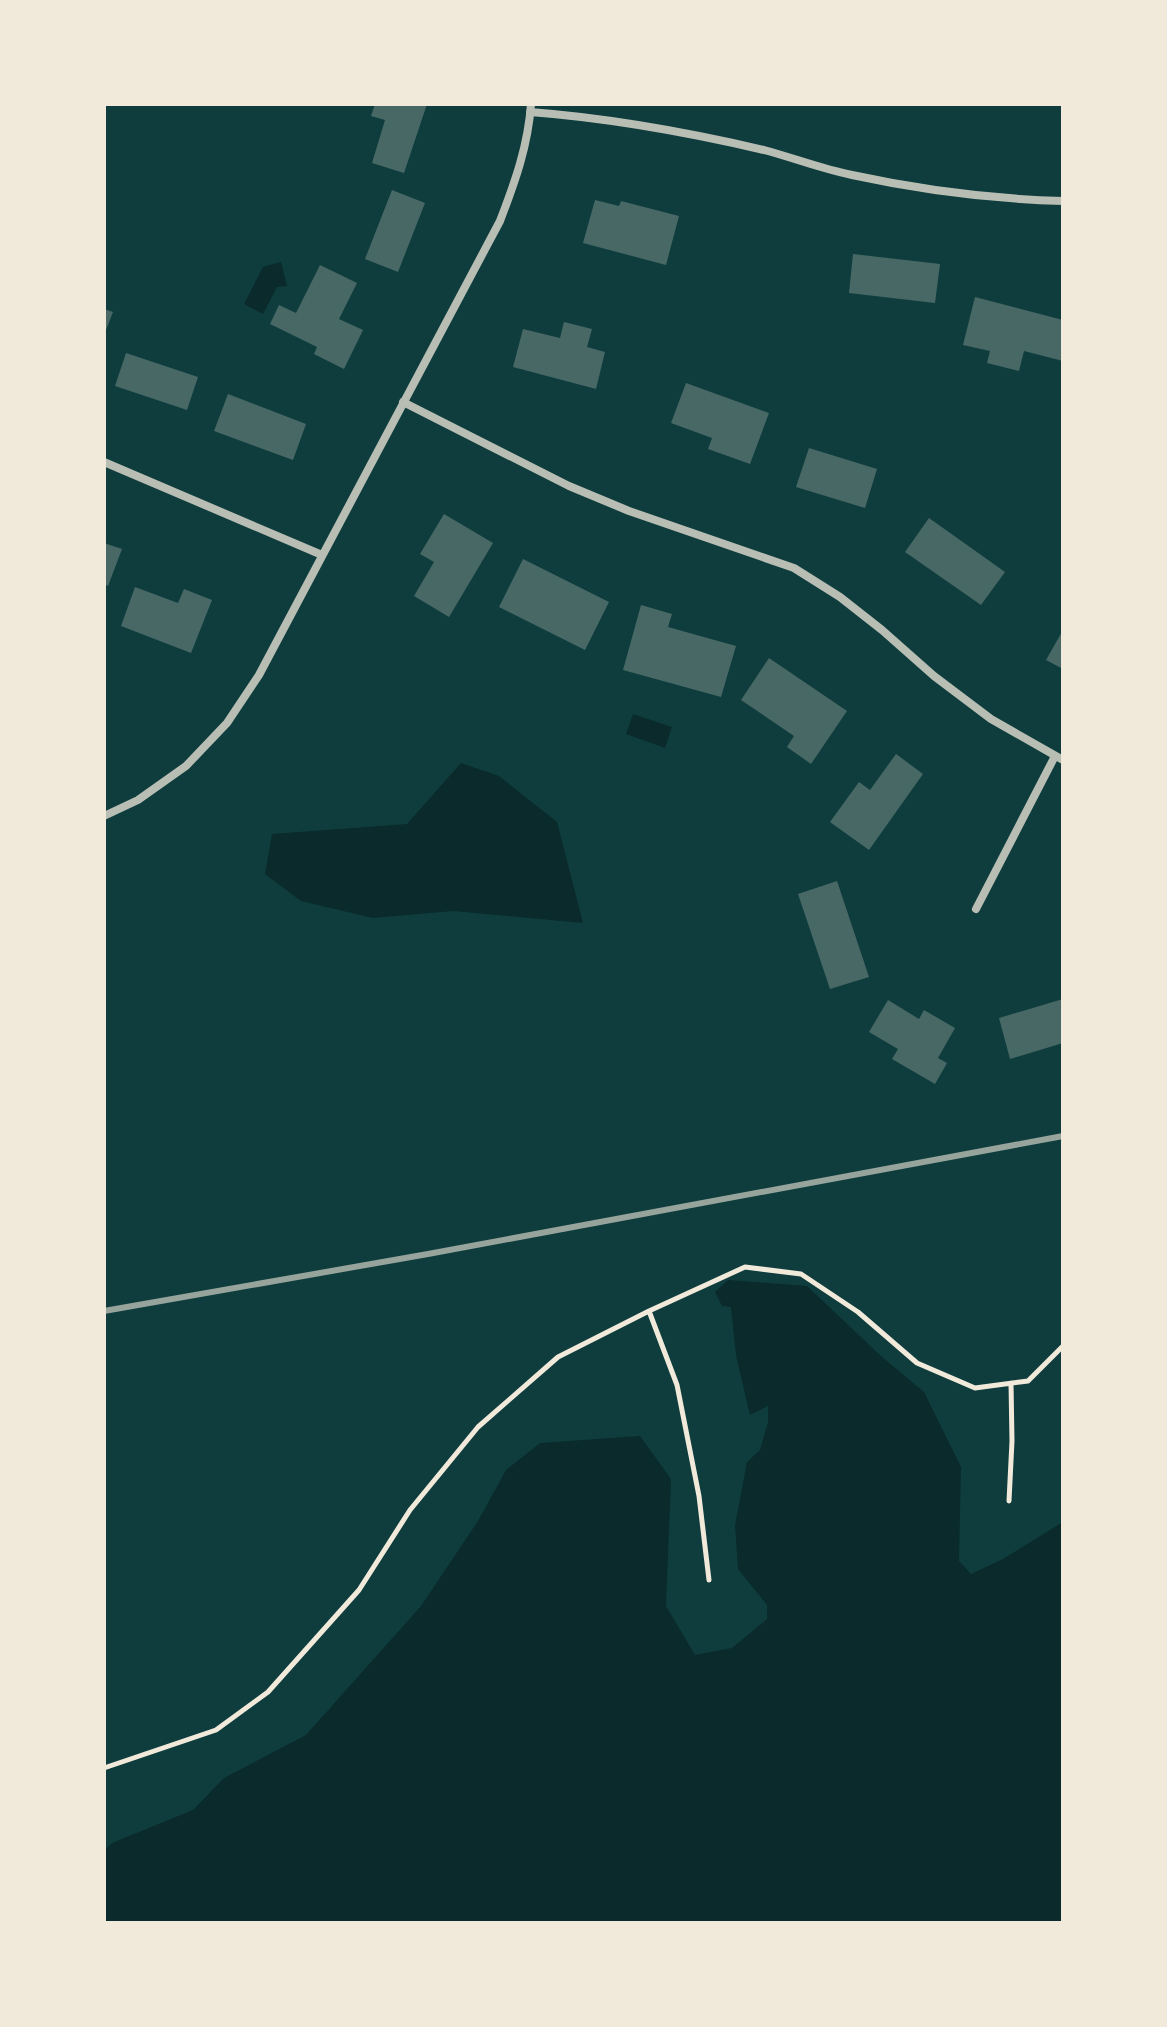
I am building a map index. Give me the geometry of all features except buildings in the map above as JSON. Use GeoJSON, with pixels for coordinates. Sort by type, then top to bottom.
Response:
{"type":"FeatureCollection","features":[{"type":"Feature","properties":{"kind":"street"},"geometry":{"type":"LineString","coordinates":[[104,816],[138,800],[186,766],[227,723],[259,675],[500,221],[519,172],[531,108],[671,130],[768,151],[850,175],[935,191],[1063,201]]}},
{"type":"Feature","properties":{"kind":"street"},"geometry":{"type":"LineString","coordinates":[[403,402],[569,486],[629,511],[794,568],[840,597],[991,719],[1059,758],[976,909]]}},
{"type":"Feature","properties":{"kind":"street"},"geometry":{"type":"LineString","coordinates":[[104,462],[322,555]]}},
{"type":"Feature","properties":{"kind":"path"},"geometry":{"type":"LineString","coordinates":[[104,1768],[216,1730],[268,1692],[359,1590],[410,1510],[478,1427],[558,1357],[745,1267],[801,1274],[858,1312],[917,1363],[975,1388],[1028,1381],[1063,1346]]}},
{"type":"Feature","properties":{"kind":"path"},"geometry":{"type":"LineString","coordinates":[[649,1311],[677,1385],[699,1496],[709,1580]]}},
{"type":"Feature","properties":{"kind":"path"},"geometry":{"type":"LineString","coordinates":[[1009,1501],[1011,1383]]}},
{"type":"Feature","properties":{"kind":"water"},"geometry":{"type":"Polygon","coordinates":[[[281,262],[287,286],[277,287],[263,314],[244,304],[263,267],[281,262]]]}},
{"type":"Feature","properties":{"kind":"water"},"geometry":{"type":"Polygon","coordinates":[[[633,714],[672,727],[665,748],[626,734],[633,714]]]}},
{"type":"Feature","properties":{"kind":"water"},"geometry":{"type":"Polygon","coordinates":[[[461,763],[499,776],[557,822],[583,923],[453,911],[373,918],[301,901],[265,874],[272,834],[407,824],[461,763]]]}},
{"type":"Feature","properties":{"kind":"water"},"geometry":{"type":"Polygon","coordinates":[[[728,1280],[807,1286],[924,1392],[961,1467],[959,1561],[971,1574],[1003,1559],[1063,1522],[1063,1923],[104,1923],[104,1851],[112,1843],[193,1810],[224,1778],[306,1735],[421,1606],[478,1521],[506,1470],[540,1443],[640,1436],[671,1479],[666,1606],[695,1655],[732,1648],[767,1619],[767,1605],[738,1569],[735,1525],[747,1462],[760,1450],[768,1422],[768,1406],[750,1415],[736,1355],[731,1307],[722,1306],[715,1292],[728,1280]]]}},
{"type":"Feature","properties":{"kind":"railway"},"geometry":{"type":"LineString","coordinates":[[104,1311],[1063,1136]]}}]}
